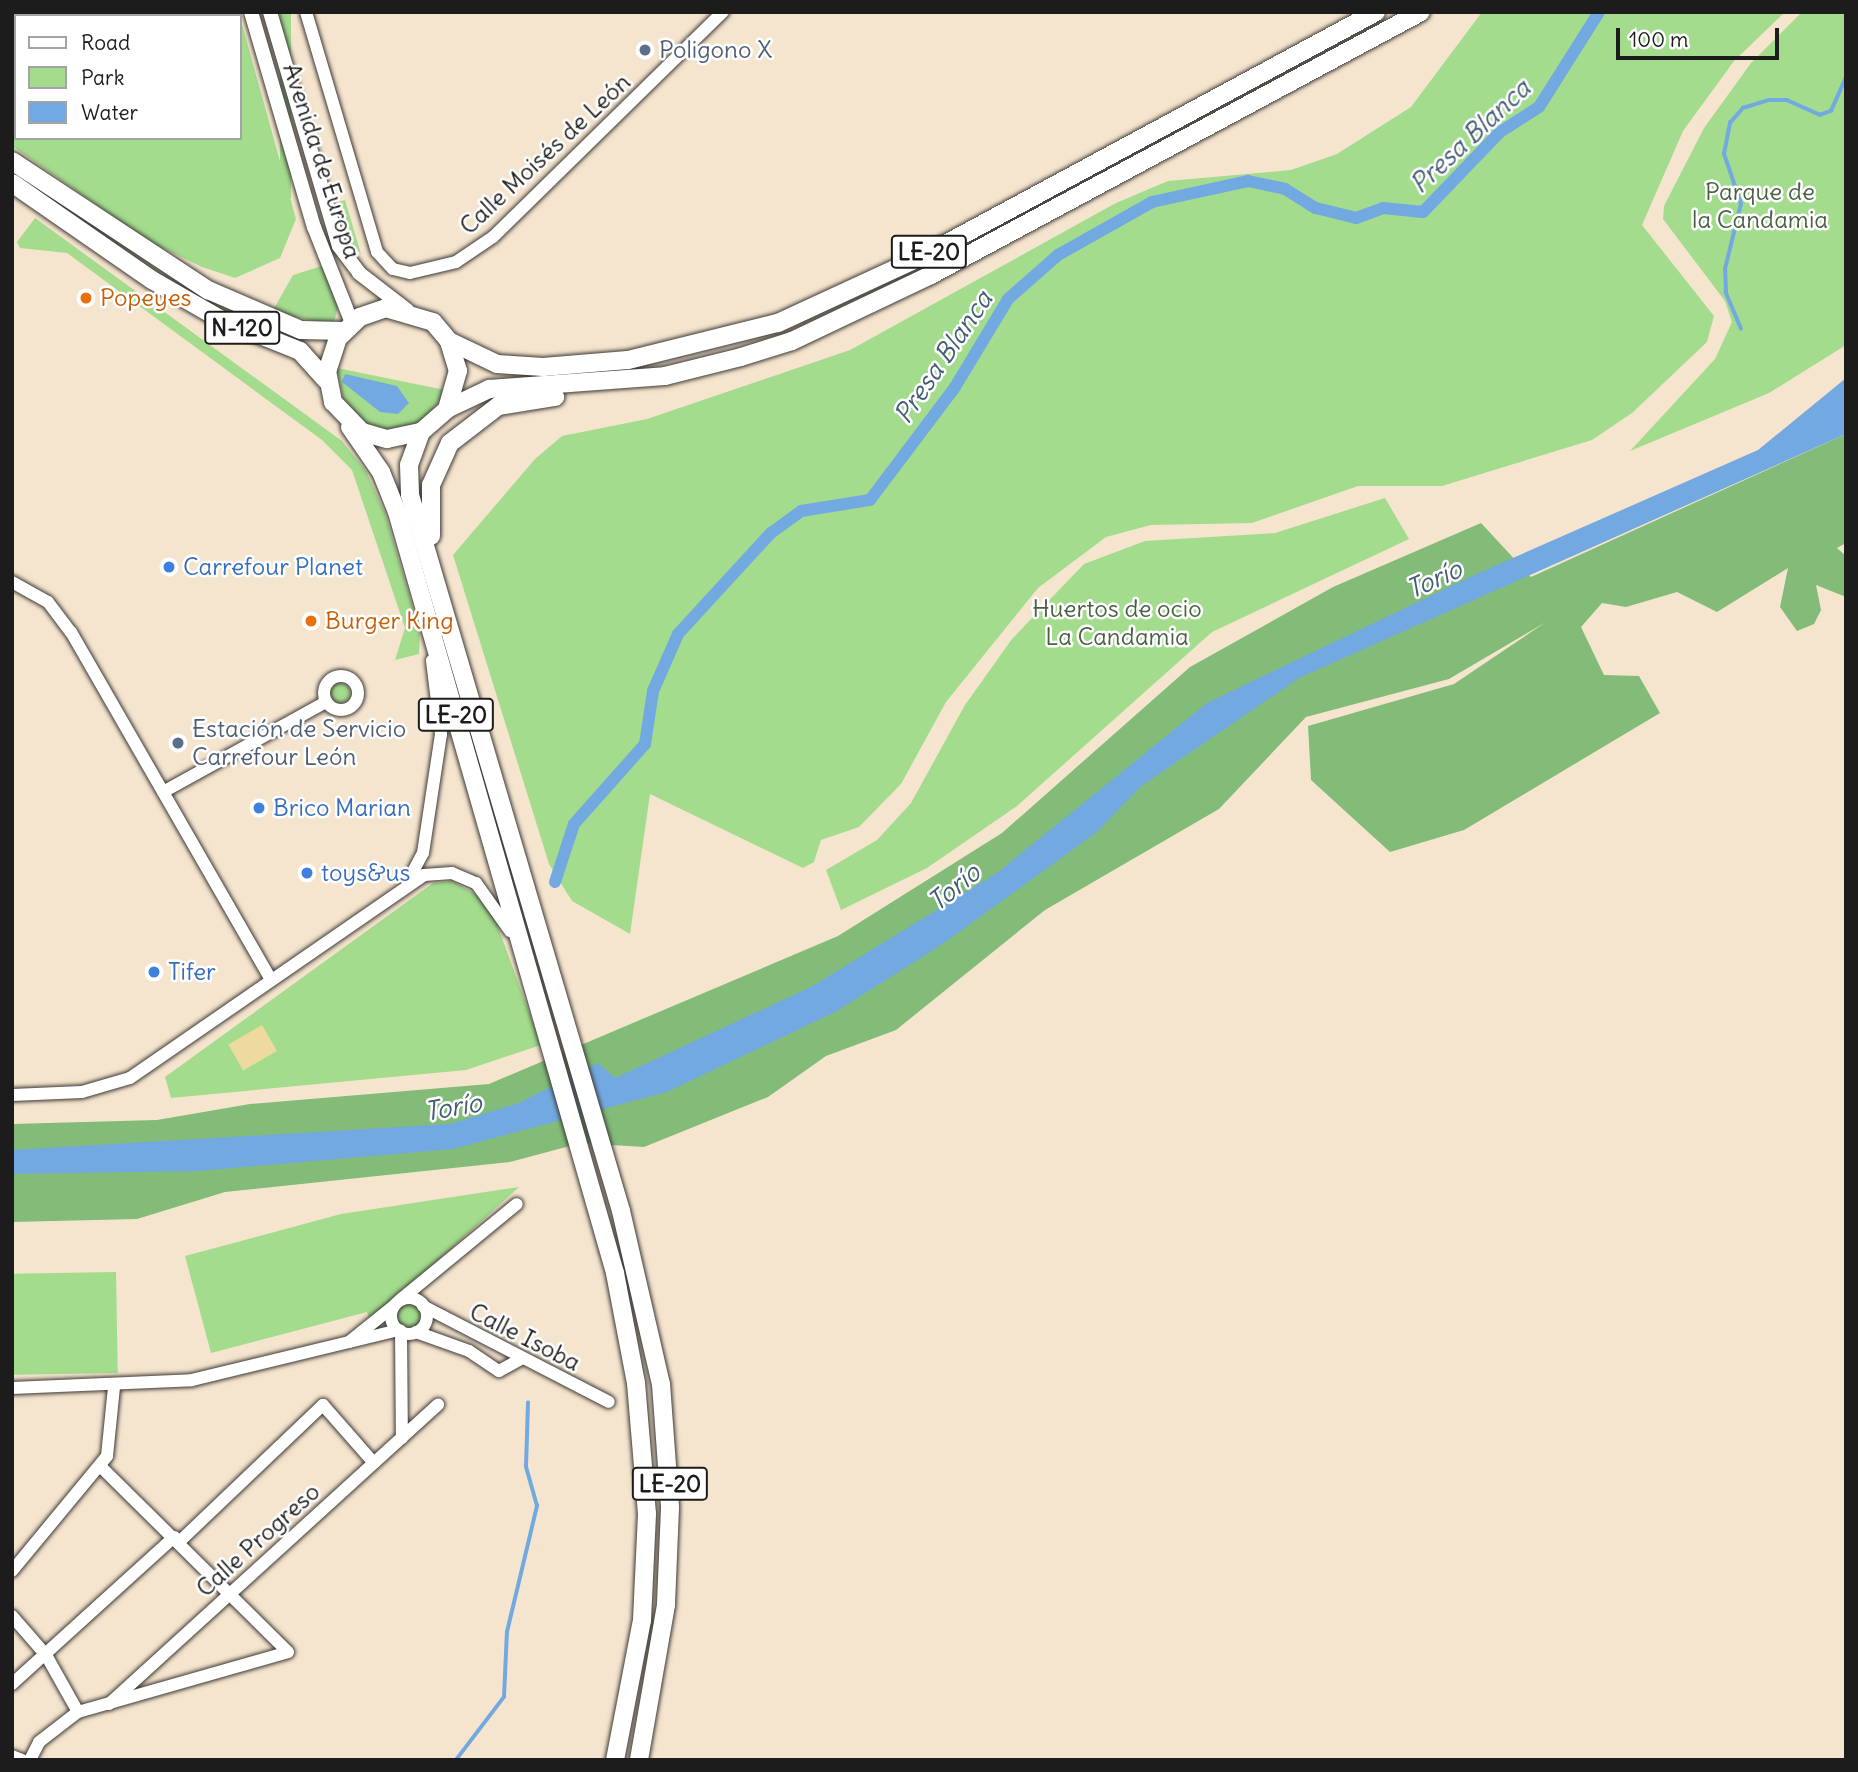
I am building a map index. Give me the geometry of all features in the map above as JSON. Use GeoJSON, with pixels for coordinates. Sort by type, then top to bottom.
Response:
{"type":"FeatureCollection","features":[{"type":"Feature","properties":{"kind":"highway","name":"LE-20"},"geometry":{"type":"LineString","coordinates":[[449,341],[498,365],[542,367],[628,360],[778,323],[927,254],[1376,12]]}},
{"type":"Feature","properties":{"kind":"highway","name":"LE-20"},"geometry":{"type":"LineString","coordinates":[[447,409],[503,386],[665,376],[793,341],[853,314],[1421,12]]}},
{"type":"Feature","properties":{"kind":"highway","name":"N-120"},"geometry":{"type":"LineString","coordinates":[[12,161],[208,290],[301,330],[347,327]]}},
{"type":"Feature","properties":{"kind":"highway","name":"N-120"},"geometry":{"type":"LineString","coordinates":[[12,183],[152,280],[220,319],[300,351],[327,381]]}},
{"type":"Feature","properties":{"kind":"highway"},"geometry":{"type":"LineString","coordinates":[[386,308],[407,310],[432,322],[449,341],[458,371],[447,409],[421,432],[378,438],[347,421],[327,381],[347,327],[386,308]]}},
{"type":"Feature","properties":{"kind":"highway"},"geometry":{"type":"LineString","coordinates":[[434,581],[431,485],[443,454],[471,422],[515,401],[622,393],[665,376]]}},
{"type":"Feature","properties":{"kind":"highway","name":"LE-20"},"geometry":{"type":"LineString","coordinates":[[347,421],[389,488],[435,639],[527,966],[552,1017],[621,1211],[661,1384],[669,1448],[666,1605],[639,1760]]}},
{"type":"Feature","properties":{"kind":"highway","name":"LE-20"},"geometry":{"type":"LineString","coordinates":[[421,432],[407,478],[552,1017],[601,1214],[636,1383],[646,1514],[642,1620],[615,1760]]}},
{"type":"Feature","properties":{"kind":"main road","name":"Avenida de Europa"},"geometry":{"type":"LineString","coordinates":[[251,12],[314,227],[347,327]]}},
{"type":"Feature","properties":{"kind":"main road","name":"Avenida de Europa"},"geometry":{"type":"LineString","coordinates":[[270,12],[336,239],[359,273],[407,310]]}},
{"type":"Feature","properties":{"kind":"street","name":"Calle Moisés de León"},"geometry":{"type":"LineString","coordinates":[[306,12],[377,252],[393,269],[410,273],[456,262],[493,237],[723,12]]}},
{"type":"Feature","properties":{"kind":"street"},"geometry":{"type":"LineString","coordinates":[[12,582],[48,602],[71,632],[271,980]]}},
{"type":"Feature","properties":{"kind":"street"},"geometry":{"type":"LineString","coordinates":[[405,884],[426,838],[442,718],[435,639]]}},
{"type":"Feature","properties":{"kind":"street"},"geometry":{"type":"LineString","coordinates":[[163,792],[326,702]]}},
{"type":"Feature","properties":{"kind":"street"},"geometry":{"type":"LineString","coordinates":[[426,838],[441,872]]}},
{"type":"Feature","properties":{"kind":"street"},"geometry":{"type":"LineString","coordinates":[[12,1095],[82,1092],[130,1079],[405,884],[441,872],[488,892],[527,966]]}},
{"type":"Feature","properties":{"kind":"street"},"geometry":{"type":"LineString","coordinates":[[346,1344],[517,1204]]}},
{"type":"Feature","properties":{"kind":"street"},"geometry":{"type":"LineString","coordinates":[[416,1332],[425,1323],[421,1303],[426,1278]]}},
{"type":"Feature","properties":{"kind":"street"},"geometry":{"type":"LineString","coordinates":[[397,1303],[421,1303]]}},
{"type":"Feature","properties":{"kind":"street"},"geometry":{"type":"LineString","coordinates":[[397,1303],[392,1322],[400,1331],[402,1437]]}},
{"type":"Feature","properties":{"kind":"street","name":"Calle Isoba"},"geometry":{"type":"LineString","coordinates":[[421,1303],[609,1402]]}},
{"type":"Feature","properties":{"kind":"street"},"geometry":{"type":"LineString","coordinates":[[12,1388],[114,1387],[192,1380],[400,1331],[416,1332],[469,1350],[499,1371],[523,1358]]}},
{"type":"Feature","properties":{"kind":"street"},"geometry":{"type":"LineString","coordinates":[[12,1571],[107,1456],[114,1387]]}},
{"type":"Feature","properties":{"kind":"street"},"geometry":{"type":"LineString","coordinates":[[12,1684],[177,1539],[323,1405],[374,1463]]}},
{"type":"Feature","properties":{"kind":"street","name":"Calle Progreso"},"geometry":{"type":"LineString","coordinates":[[106,1707],[438,1405]]}},
{"type":"Feature","properties":{"kind":"street"},"geometry":{"type":"LineString","coordinates":[[30,1760],[40,1742],[78,1712],[106,1707],[288,1652],[177,1539],[100,1466]]}},
{"type":"Feature","properties":{"kind":"street"},"geometry":{"type":"LineString","coordinates":[[12,1616],[46,1656],[78,1712]]}},
{"type":"Feature","properties":{"kind":"street"},"geometry":{"type":"LineString","coordinates":[[12,1756],[22,1760]]}},
{"type":"Feature","properties":{"kind":"green space"},"geometry":{"type":"Polygon","coordinates":[[[12,12],[238,12],[14,14],[14,140],[242,140],[242,24],[296,219],[280,258],[235,278],[202,267],[152,243],[12,146],[12,12]]]}},
{"type":"Feature","properties":{"kind":"green space"},"geometry":{"type":"Polygon","coordinates":[[[280,12],[291,12],[291,198],[280,198],[280,12]]]}},
{"type":"Feature","properties":{"kind":"green space"},"geometry":{"type":"Polygon","coordinates":[[[1482,12],[1785,12],[1734,61],[1683,131],[1642,225],[1714,316],[1707,342],[1632,413],[1592,440],[1442,486],[1358,486],[1252,523],[1151,525],[1106,537],[1038,588],[946,702],[901,784],[859,827],[821,840],[814,862],[803,868],[650,794],[630,934],[572,901],[549,864],[453,555],[535,459],[562,436],[647,419],[850,350],[1116,203],[1168,181],[1291,170],[1337,154],[1411,107],[1482,12]]]}},
{"type":"Feature","properties":{"kind":"green space","name":"Parque de la Candamia"},"geometry":{"type":"Polygon","coordinates":[[[1802,12],[1846,12],[1846,345],[1769,393],[1630,451],[1715,359],[1732,322],[1725,301],[1663,219],[1664,206],[1704,128],[1751,63],[1802,12]]]}},
{"type":"Feature","properties":{"kind":"green space"},"geometry":{"type":"Polygon","coordinates":[[[345,200],[361,254],[351,244],[338,202],[345,200]]]}},
{"type":"Feature","properties":{"kind":"green space"},"geometry":{"type":"Polygon","coordinates":[[[35,218],[342,441],[366,471],[385,513],[420,632],[419,654],[395,660],[405,628],[352,470],[322,440],[67,253],[20,248],[17,242],[35,218]]]}},
{"type":"Feature","properties":{"kind":"green space"},"geometry":{"type":"Polygon","coordinates":[[[322,266],[339,304],[333,325],[272,312],[293,275],[322,266]]]}},
{"type":"Feature","properties":{"kind":"green space"},"geometry":{"type":"Polygon","coordinates":[[[337,368],[445,390],[445,394],[422,422],[388,430],[370,426],[344,403],[337,368]]]}},
{"type":"Feature","properties":{"kind":"green space"},"geometry":{"type":"Polygon","coordinates":[[[1846,434],[1846,543],[1837,548],[1846,556],[1846,597],[1816,585],[1821,610],[1814,624],[1797,631],[1780,607],[1788,568],[1717,612],[1677,592],[1626,607],[1602,603],[1581,627],[1604,675],[1639,676],[1660,713],[1464,830],[1390,852],[1311,780],[1308,726],[1454,684],[1546,622],[1449,679],[1306,717],[1219,809],[1045,910],[896,1030],[826,1056],[768,1097],[644,1147],[581,1143],[510,1162],[225,1192],[137,1219],[12,1222],[12,1124],[157,1120],[250,1104],[489,1084],[838,936],[1002,833],[1190,667],[1333,587],[1481,523],[1531,577],[1846,434]]]}},
{"type":"Feature","properties":{"kind":"green space","name":"Huertos de ocio La Candamia"},"geometry":{"type":"Polygon","coordinates":[[[1385,498],[1409,539],[1212,632],[1017,806],[927,868],[841,910],[826,870],[877,840],[911,803],[965,705],[1012,639],[1084,564],[1145,541],[1275,533],[1385,498]]]}},
{"type":"Feature","properties":{"kind":"green space"},"geometry":{"type":"Polygon","coordinates":[[[336,683],[344,683],[350,693],[344,703],[336,703],[330,697],[330,689],[336,683]]]}},
{"type":"Feature","properties":{"kind":"green space"},"geometry":{"type":"Polygon","coordinates":[[[452,881],[484,899],[494,916],[541,1045],[466,1070],[171,1098],[165,1077],[433,883],[452,881]]]}},
{"type":"Feature","properties":{"kind":"green space"},"geometry":{"type":"Polygon","coordinates":[[[519,1187],[370,1322],[367,1312],[211,1353],[185,1256],[341,1214],[519,1187]]]}},
{"type":"Feature","properties":{"kind":"green space"},"geometry":{"type":"Polygon","coordinates":[[[116,1272],[118,1373],[14,1375],[12,1274],[116,1272]]]}},
{"type":"Feature","properties":{"kind":"green space"},"geometry":{"type":"Polygon","coordinates":[[[409,1303],[418,1307],[422,1316],[418,1325],[409,1329],[400,1325],[396,1316],[400,1307],[409,1303]]]}},
{"type":"Feature","properties":{"kind":"sand"},"geometry":{"type":"Polygon","coordinates":[[[262,1025],[277,1051],[243,1070],[228,1044],[262,1025]]]}},
{"type":"Feature","properties":{"kind":"water"},"geometry":{"type":"Polygon","coordinates":[[[345,374],[397,386],[409,403],[398,414],[380,412],[342,382],[345,374]]]}},
{"type":"Feature","properties":{"kind":"water"},"geometry":{"type":"Polygon","coordinates":[[[1846,378],[1846,434],[1299,678],[1140,787],[1097,832],[944,943],[837,1011],[667,1092],[453,1149],[198,1171],[12,1174],[12,1150],[450,1124],[519,1103],[598,1063],[615,1078],[811,987],[997,873],[1207,703],[1472,576],[1758,450],[1846,378]]]}},
{"type":"Feature","properties":{"kind":"waterway","name":"Presa Blanca"},"geometry":{"type":"LineString","coordinates":[[555,882],[574,824],[645,744],[653,691],[678,634],[771,533],[801,511],[870,500],[955,387],[1008,299],[1058,255],[1152,202],[1248,181],[1285,189],[1316,208],[1356,218],[1383,208],[1423,212],[1500,132],[1539,107],[1599,12]]}},
{"type":"Feature","properties":{"kind":"waterway"},"geometry":{"type":"LineString","coordinates":[[1741,329],[1726,293],[1725,269],[1741,204],[1724,154],[1730,123],[1743,108],[1769,100],[1787,100],[1820,115],[1831,111],[1846,77]]}},
{"type":"Feature","properties":{"kind":"waterway"},"geometry":{"type":"LineString","coordinates":[[456,1760],[504,1697],[507,1632],[537,1506],[526,1467],[528,1403]]}},
{"type":"Feature","properties":{"kind":"place","name":"Poligono X"},"geometry":{"type":"Point","coordinates":[645,50]}},
{"type":"Feature","properties":{"kind":"place","name":"Popeyes"},"geometry":{"type":"Point","coordinates":[86,298]}},
{"type":"Feature","properties":{"kind":"place","name":"Carrefour Planet"},"geometry":{"type":"Point","coordinates":[169,567]}},
{"type":"Feature","properties":{"kind":"place","name":"Burger King"},"geometry":{"type":"Point","coordinates":[311,621]}},
{"type":"Feature","properties":{"kind":"place","name":"Estación de Servicio Carrefour León"},"geometry":{"type":"Point","coordinates":[178,743]}},
{"type":"Feature","properties":{"kind":"place","name":"Brico Marian"},"geometry":{"type":"Point","coordinates":[259,808]}},
{"type":"Feature","properties":{"kind":"place","name":"toys&us"},"geometry":{"type":"Point","coordinates":[307,873]}},
{"type":"Feature","properties":{"kind":"place","name":"Tifer"},"geometry":{"type":"Point","coordinates":[154,972]}},
{"type":"Feature","properties":{"kind":"water label","name":"Torío"},"geometry":{"type":"Point","coordinates":[1434,579]}},
{"type":"Feature","properties":{"kind":"water label","name":"Torío"},"geometry":{"type":"Point","coordinates":[954,887]}},
{"type":"Feature","properties":{"kind":"water label","name":"Torío"},"geometry":{"type":"Point","coordinates":[453,1107]}}]}
